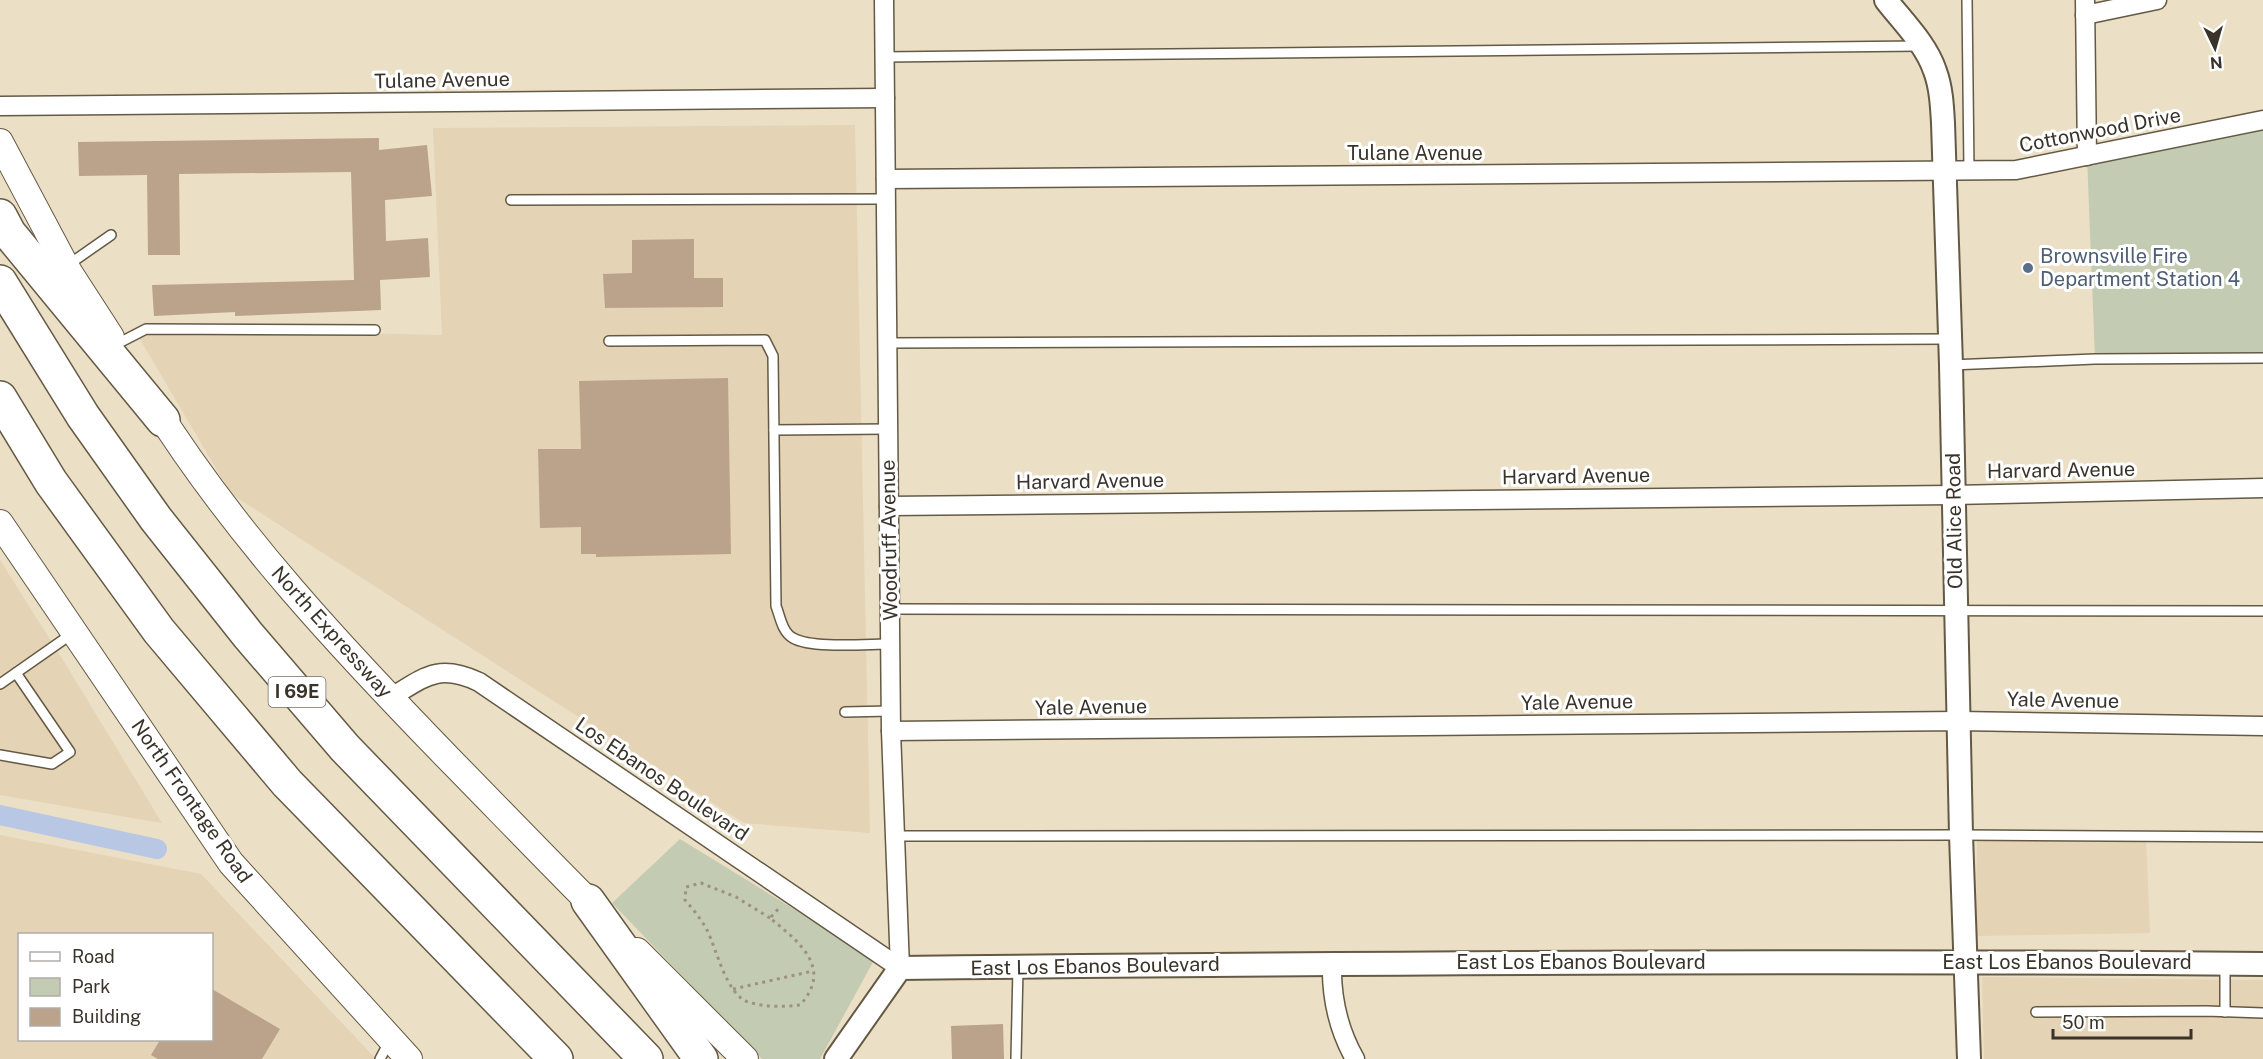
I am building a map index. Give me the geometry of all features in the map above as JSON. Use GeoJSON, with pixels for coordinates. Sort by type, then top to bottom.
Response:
{"type":"FeatureCollection","features":[{"type":"Feature","properties":{"kind":"highway"},"geometry":{"type":"LineString","coordinates":[[0,216],[9,233],[163,420]]}},
{"type":"Feature","properties":{"kind":"highway","name":"I 69E"},"geometry":{"type":"LineString","coordinates":[[0,282],[83,416],[142,500],[248,635],[345,748],[646,1059]]}},
{"type":"Feature","properties":{"kind":"highway"},"geometry":{"type":"LineString","coordinates":[[0,398],[51,482],[152,621],[272,765],[295,792],[556,1059]]}},
{"type":"Feature","properties":{"kind":"highway"},"geometry":{"type":"LineString","coordinates":[[588,901],[701,1059]]}},
{"type":"Feature","properties":{"kind":"main road","name":"North Expressway"},"geometry":{"type":"LineString","coordinates":[[0,142],[66,266],[115,345],[163,420],[232,516],[314,616],[390,698],[745,1059]]}},
{"type":"Feature","properties":{"kind":"main road","name":"North Frontage Road"},"geometry":{"type":"LineString","coordinates":[[0,523],[231,863],[385,1049],[409,1059]]}},
{"type":"Feature","properties":{"kind":"street","name":"Woodruff Avenue"},"geometry":{"type":"LineString","coordinates":[[884,0],[891,731],[900,968]]}},
{"type":"Feature","properties":{"kind":"street","name":"Old Alice Road"},"geometry":{"type":"LineString","coordinates":[[1886,0],[1922,46],[1935,69],[1940,87],[1951,365],[1961,835],[1969,1059]]}},
{"type":"Feature","properties":{"kind":"street"},"geometry":{"type":"LineString","coordinates":[[2087,156],[2085,7],[2157,0]]}},
{"type":"Feature","properties":{"kind":"street","name":"Tulane Avenue"},"geometry":{"type":"LineString","coordinates":[[0,106],[885,98]]}},
{"type":"Feature","properties":{"kind":"street","name":"Cottonwood Drive"},"geometry":{"type":"LineString","coordinates":[[1944,172],[2016,170],[2263,120]]}},
{"type":"Feature","properties":{"kind":"street","name":"Tulane Avenue"},"geometry":{"type":"LineString","coordinates":[[886,179],[1944,172]]}},
{"type":"Feature","properties":{"kind":"street","name":"Harvard Avenue"},"geometry":{"type":"LineString","coordinates":[[889,506],[1953,495],[2263,488]]}},
{"type":"Feature","properties":{"kind":"street","name":"Los Ebanos Boulevard"},"geometry":{"type":"LineString","coordinates":[[390,698],[427,675],[459,673],[479,682],[900,968]]}},
{"type":"Feature","properties":{"kind":"street","name":"Yale Avenue"},"geometry":{"type":"LineString","coordinates":[[891,731],[1959,721],[2263,726]]}},
{"type":"Feature","properties":{"kind":"street","name":"East Los Ebanos Boulevard"},"geometry":{"type":"LineString","coordinates":[[900,968],[1332,963],[1967,961],[2263,964]]}},
{"type":"Feature","properties":{"kind":"street"},"geometry":{"type":"LineString","coordinates":[[1332,963],[1335,1006],[1339,1023],[1355,1059]]}},
{"type":"Feature","properties":{"kind":"street"},"geometry":{"type":"LineString","coordinates":[[836,1059],[900,968]]}},
{"type":"Feature","properties":{"kind":"lane"},"geometry":{"type":"LineString","coordinates":[[1967,0],[1969,171]]}},
{"type":"Feature","properties":{"kind":"lane"},"geometry":{"type":"LineString","coordinates":[[884,57],[1922,46]]}},
{"type":"Feature","properties":{"kind":"lane"},"geometry":{"type":"LineString","coordinates":[[511,200],[886,199]]}},
{"type":"Feature","properties":{"kind":"lane"},"geometry":{"type":"LineString","coordinates":[[66,266],[111,235]]}},
{"type":"Feature","properties":{"kind":"lane"},"geometry":{"type":"LineString","coordinates":[[115,345],[146,329],[375,330]]}},
{"type":"Feature","properties":{"kind":"lane"},"geometry":{"type":"LineString","coordinates":[[887,343],[1949,339]]}},
{"type":"Feature","properties":{"kind":"lane"},"geometry":{"type":"LineString","coordinates":[[609,342],[765,340],[773,356],[776,606],[785,630],[794,639],[829,645],[890,644]]}},
{"type":"Feature","properties":{"kind":"lane"},"geometry":{"type":"LineString","coordinates":[[1951,365],[2095,359],[2263,358]]}},
{"type":"Feature","properties":{"kind":"lane"},"geometry":{"type":"LineString","coordinates":[[774,430],[888,429]]}},
{"type":"Feature","properties":{"kind":"lane"},"geometry":{"type":"LineString","coordinates":[[890,609],[2263,611]]}},
{"type":"Feature","properties":{"kind":"lane"},"geometry":{"type":"LineString","coordinates":[[0,684],[75,632]]}},
{"type":"Feature","properties":{"kind":"lane"},"geometry":{"type":"LineString","coordinates":[[0,755],[52,764],[70,752],[16,673]]}},
{"type":"Feature","properties":{"kind":"lane"},"geometry":{"type":"LineString","coordinates":[[845,712],[891,711]]}},
{"type":"Feature","properties":{"kind":"lane"},"geometry":{"type":"LineString","coordinates":[[895,836],[2263,837]]}},
{"type":"Feature","properties":{"kind":"lane"},"geometry":{"type":"LineString","coordinates":[[2225,964],[2225,1012]]}},
{"type":"Feature","properties":{"kind":"lane"},"geometry":{"type":"LineString","coordinates":[[1016,1059],[1018,967]]}},
{"type":"Feature","properties":{"kind":"lane"},"geometry":{"type":"LineString","coordinates":[[2036,1012],[2263,1013]]}},
{"type":"Feature","properties":{"kind":"path"},"geometry":{"type":"LineString","coordinates":[[701,883],[736,897],[770,918],[798,941],[812,961],[813,970],[807,997],[800,1005],[783,1007],[747,1001],[733,989],[706,928],[685,900],[686,887],[701,883]]}},
{"type":"Feature","properties":{"kind":"path"},"geometry":{"type":"LineString","coordinates":[[770,918],[791,894]]}},
{"type":"Feature","properties":{"kind":"path"},"geometry":{"type":"LineString","coordinates":[[733,989],[813,970]]}},
{"type":"Feature","properties":{"kind":"shaded area"},"geometry":{"type":"Polygon","coordinates":[[[855,125],[870,833],[744,823],[231,494],[134,329],[442,335],[433,128],[855,125]]]}},
{"type":"Feature","properties":{"kind":"shaded area"},"geometry":{"type":"Polygon","coordinates":[[[0,560],[66,665],[162,823],[0,795],[0,560]]]}},
{"type":"Feature","properties":{"kind":"shaded area"},"geometry":{"type":"Polygon","coordinates":[[[1977,831],[2146,839],[2150,933],[1976,936],[1977,831]]]}},
{"type":"Feature","properties":{"kind":"shaded area"},"geometry":{"type":"Polygon","coordinates":[[[0,835],[201,874],[376,1059],[0,1059],[0,835]]]}},
{"type":"Feature","properties":{"kind":"shaded area"},"geometry":{"type":"Polygon","coordinates":[[[1982,977],[2263,980],[2263,1059],[1984,1059],[1982,977]]]}},
{"type":"Feature","properties":{"kind":"green space"},"geometry":{"type":"Polygon","coordinates":[[[2263,120],[2263,358],[2095,359],[2087,156],[2263,120]]]}},
{"type":"Feature","properties":{"kind":"green space"},"geometry":{"type":"Polygon","coordinates":[[[680,839],[846,941],[873,962],[820,1059],[762,1059],[612,903],[680,839]]]}},
{"type":"Feature","properties":{"kind":"building"},"geometry":{"type":"Polygon","coordinates":[[[379,138],[379,150],[427,145],[432,196],[385,200],[386,241],[428,238],[430,277],[380,280],[381,310],[235,316],[235,312],[154,316],[152,285],[354,280],[351,172],[179,174],[180,255],[148,255],[147,175],[79,176],[78,142],[379,138]]]}},
{"type":"Feature","properties":{"kind":"building"},"geometry":{"type":"Polygon","coordinates":[[[694,239],[694,278],[723,278],[723,307],[605,308],[603,274],[632,273],[632,240],[694,239]]]}},
{"type":"Feature","properties":{"kind":"building"},"geometry":{"type":"Polygon","coordinates":[[[728,378],[731,554],[596,557],[596,554],[581,554],[581,527],[540,528],[538,449],[581,449],[579,381],[728,378]]]}},
{"type":"Feature","properties":{"kind":"building"},"geometry":{"type":"Polygon","coordinates":[[[213,990],[280,1029],[262,1059],[158,1059],[151,1055],[159,1041],[213,1041],[213,990]]]}},
{"type":"Feature","properties":{"kind":"building"},"geometry":{"type":"Polygon","coordinates":[[[1003,1024],[1004,1059],[952,1059],[951,1026],[1003,1024]]]}},
{"type":"Feature","properties":{"kind":"waterway"},"geometry":{"type":"LineString","coordinates":[[0,815],[157,849]]}},
{"type":"Feature","properties":{"kind":"place","name":"Brownsville Fire Department Station 4"},"geometry":{"type":"Point","coordinates":[2028,268]}}]}
